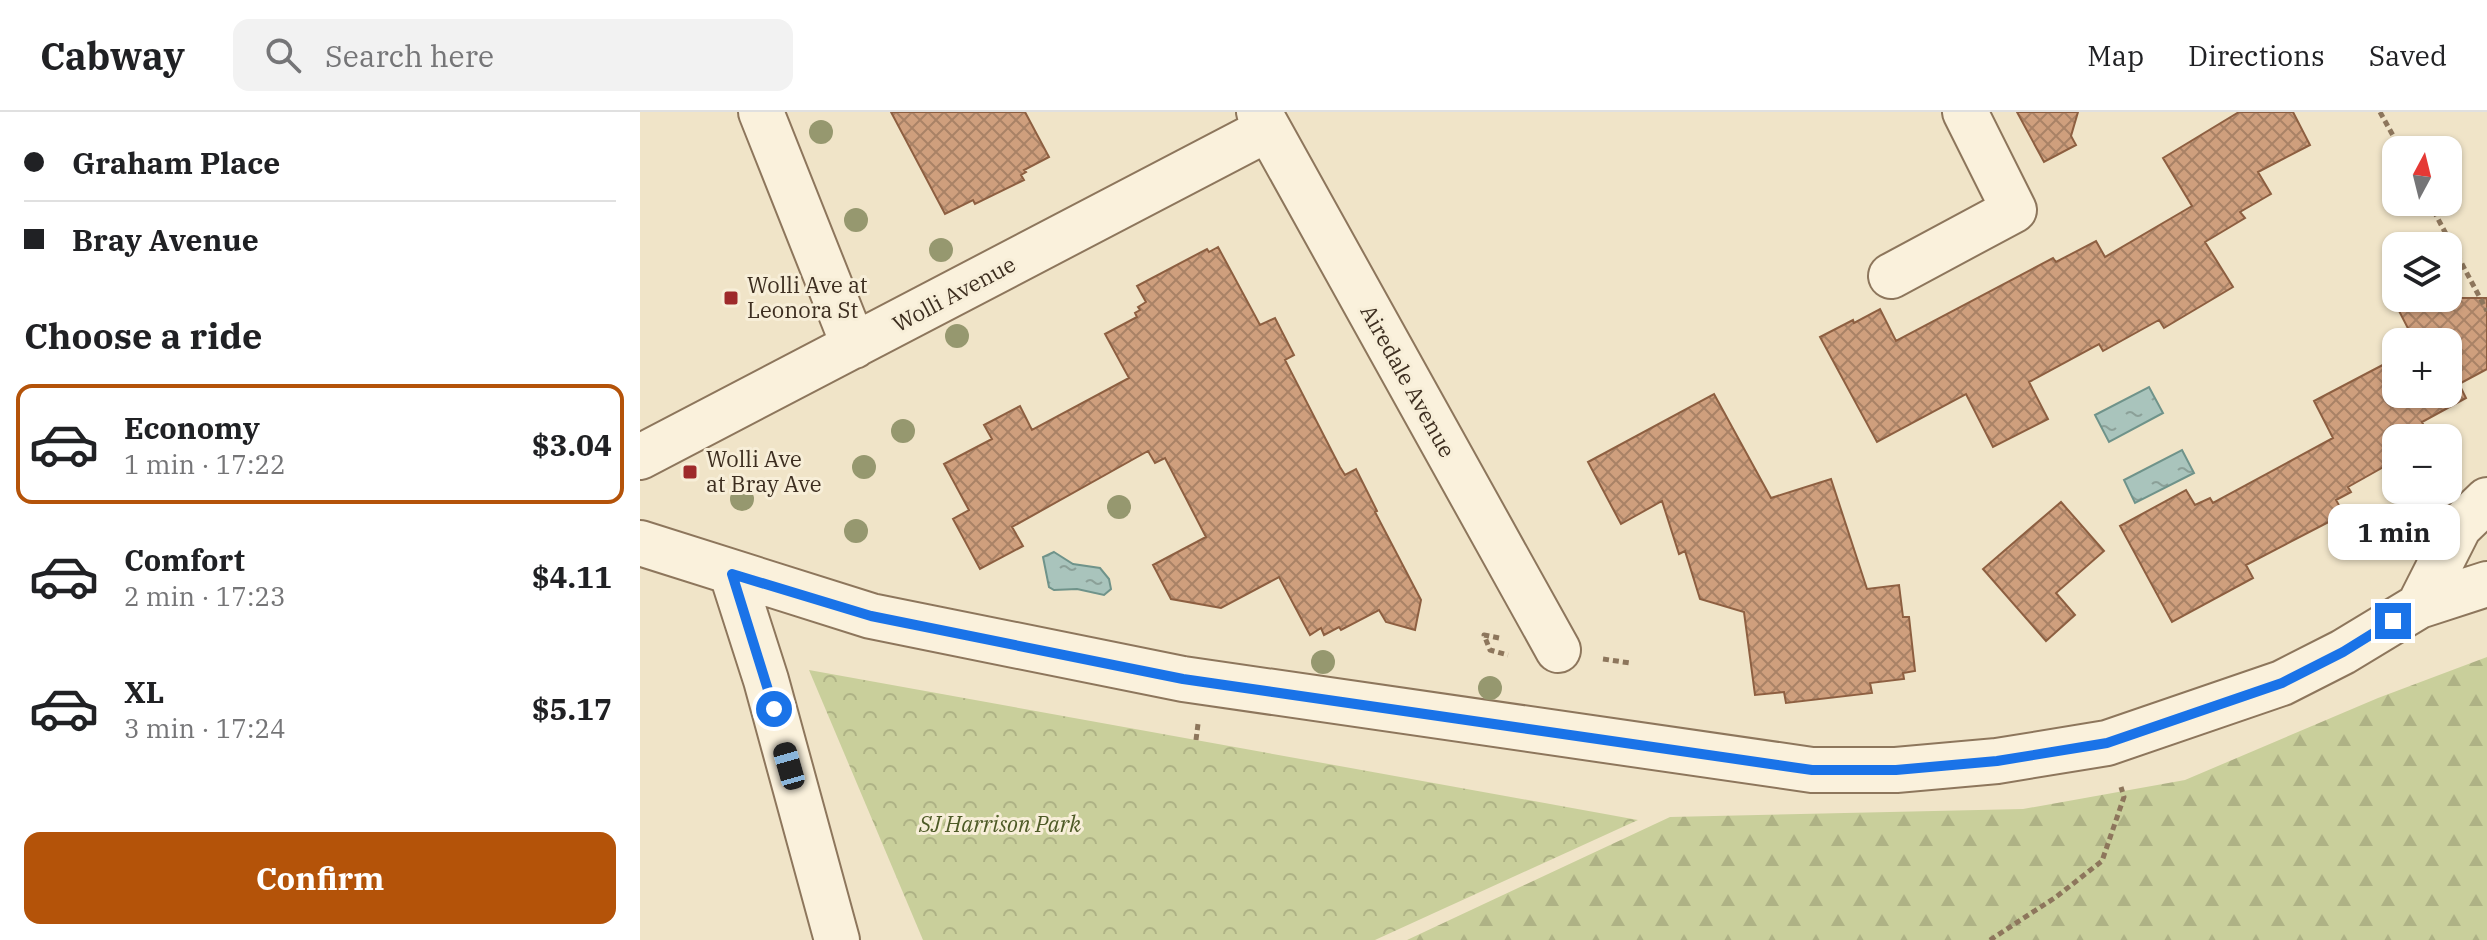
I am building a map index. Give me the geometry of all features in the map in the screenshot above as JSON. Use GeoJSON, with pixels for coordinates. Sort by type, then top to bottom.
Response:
{"type":"FeatureCollection","features":[{"type":"Feature","properties":{"kind":"street"},"geometry":{"type":"LineString","coordinates":[[761,112],[854,346]]}},
{"type":"Feature","properties":{"kind":"street"},"geometry":{"type":"LineString","coordinates":[[1891,276],[2014,210],[1965,112]]}},
{"type":"Feature","properties":{"kind":"street","name":"Wolli Avenue"},"geometry":{"type":"LineString","coordinates":[[640,457],[854,346],[1264,121]]}},
{"type":"Feature","properties":{"kind":"street","name":"Airedale Avenue"},"geometry":{"type":"LineString","coordinates":[[1264,121],[1558,650]]}},
{"type":"Feature","properties":{"kind":"street"},"geometry":{"type":"LineString","coordinates":[[2419,606],[2459,527],[2487,500]]}},
{"type":"Feature","properties":{"kind":"street"},"geometry":{"type":"LineString","coordinates":[[640,543],[871,616],[1183,679],[1812,770],[1896,770],[1954,765],[2107,743],[2282,683],[2343,652],[2419,606],[2487,584]]}},
{"type":"Feature","properties":{"kind":"street"},"geometry":{"type":"LineString","coordinates":[[732,574],[766,680],[837,940]]}},
{"type":"Feature","properties":{"kind":"path"},"geometry":{"type":"LineString","coordinates":[[2380,112],[2393,136]]}},
{"type":"Feature","properties":{"kind":"path"},"geometry":{"type":"LineString","coordinates":[[2436,216],[2487,311]]}},
{"type":"Feature","properties":{"kind":"path"},"geometry":{"type":"LineString","coordinates":[[1603,659],[1630,663]]}},
{"type":"Feature","properties":{"kind":"path"},"geometry":{"type":"LineString","coordinates":[[1990,940],[2056,897],[2102,861],[2124,797],[2117,776]]}},
{"type":"Feature","properties":{"kind":"green space"},"geometry":{"type":"Polygon","coordinates":[[[2487,657],[2487,940],[1407,940],[1670,817],[2023,809],[2185,780],[2378,698],[2487,657]]]}},
{"type":"Feature","properties":{"kind":"green space","name":"SJ Harrison Park"},"geometry":{"type":"Polygon","coordinates":[[[809,670],[1638,820],[1375,940],[923,940],[809,670]]]}},
{"type":"Feature","properties":{"kind":"water"},"geometry":{"type":"Polygon","coordinates":[[[2149,387],[2163,413],[2109,442],[2095,415],[2149,387]]]}},
{"type":"Feature","properties":{"kind":"water"},"geometry":{"type":"Polygon","coordinates":[[[2182,450],[2194,473],[2135,503],[2124,480],[2182,450]]]}},
{"type":"Feature","properties":{"kind":"water"},"geometry":{"type":"Polygon","coordinates":[[[1054,552],[1073,564],[1100,568],[1109,579],[1111,589],[1104,595],[1049,587],[1043,557],[1054,552]]]}},
{"type":"Feature","properties":{"kind":"building"},"geometry":{"type":"Polygon","coordinates":[[[891,112],[1025,112],[1049,157],[1024,170],[1026,172],[1021,175],[1024,180],[975,204],[973,200],[945,214],[891,112]]]}},
{"type":"Feature","properties":{"kind":"building"},"geometry":{"type":"Polygon","coordinates":[[[2017,112],[2078,112],[2071,136],[2076,145],[2044,162],[2017,112]]]}},
{"type":"Feature","properties":{"kind":"building"},"geometry":{"type":"Polygon","coordinates":[[[2239,112],[2293,112],[2310,145],[2258,172],[2271,194],[2240,212],[2245,218],[2205,242],[2233,287],[2164,328],[2159,320],[2103,351],[2099,344],[2029,382],[2048,419],[1993,447],[1966,394],[1877,442],[1820,337],[1880,309],[1896,341],[2053,258],[2056,262],[2096,241],[2105,257],[2192,206],[2163,158],[2239,112]]]}},
{"type":"Feature","properties":{"kind":"building"},"geometry":{"type":"Polygon","coordinates":[[[1218,247],[1260,325],[1275,318],[1294,355],[1285,360],[1340,467],[1345,475],[1356,469],[1421,600],[1415,630],[1386,622],[1379,610],[1341,630],[1339,627],[1324,635],[1321,628],[1310,635],[1279,577],[1221,608],[1171,599],[1153,565],[1206,537],[1165,458],[1155,463],[1148,451],[1012,527],[1023,546],[980,569],[953,519],[969,510],[944,464],[992,439],[984,425],[1020,406],[1032,430],[1129,378],[1105,334],[1137,317],[1138,307],[1146,302],[1137,286],[1207,249],[1209,252],[1218,247]]]}},
{"type":"Feature","properties":{"kind":"building"},"geometry":{"type":"Polygon","coordinates":[[[2462,298],[2487,298],[2487,369],[2462,382],[2462,328],[2408,328],[2400,312],[2462,312],[2462,298]]]}},
{"type":"Feature","properties":{"kind":"building"},"geometry":{"type":"Polygon","coordinates":[[[2382,365],[2382,408],[2448,408],[2423,424],[2382,424],[2382,468],[2348,487],[2351,492],[2336,500],[2344,514],[2246,565],[2253,578],[2172,622],[2120,526],[2186,490],[2195,505],[2210,498],[2213,503],[2333,438],[2314,401],[2382,365]]]}},
{"type":"Feature","properties":{"kind":"building"},"geometry":{"type":"Polygon","coordinates":[[[1714,394],[1771,498],[1831,479],[1867,589],[1899,585],[1903,617],[1909,617],[1915,671],[1903,673],[1904,679],[1870,683],[1872,693],[1786,703],[1784,692],[1755,695],[1744,612],[1700,599],[1685,551],[1679,554],[1662,501],[1621,524],[1588,462],[1714,394]]]}},
{"type":"Feature","properties":{"kind":"building"},"geometry":{"type":"Polygon","coordinates":[[[2061,502],[2104,551],[2056,593],[2075,615],[2046,641],[1983,569],[2061,502]]]}},
{"type":"Feature","properties":{"kind":"place","name":"Wolli Ave at Leonora St"},"geometry":{"type":"Point","coordinates":[731,298]}},
{"type":"Feature","properties":{"kind":"place","name":"Wolli Ave at Bray Ave"},"geometry":{"type":"Point","coordinates":[690,472]}},
{"type":"Feature","properties":{"kind":"route"},"geometry":{"type":"LineString","coordinates":[[774,709],[732,574],[871,616],[1183,679],[1812,770],[1896,770],[1997,761],[2107,743],[2282,683],[2343,652],[2393,621]]}}]}
